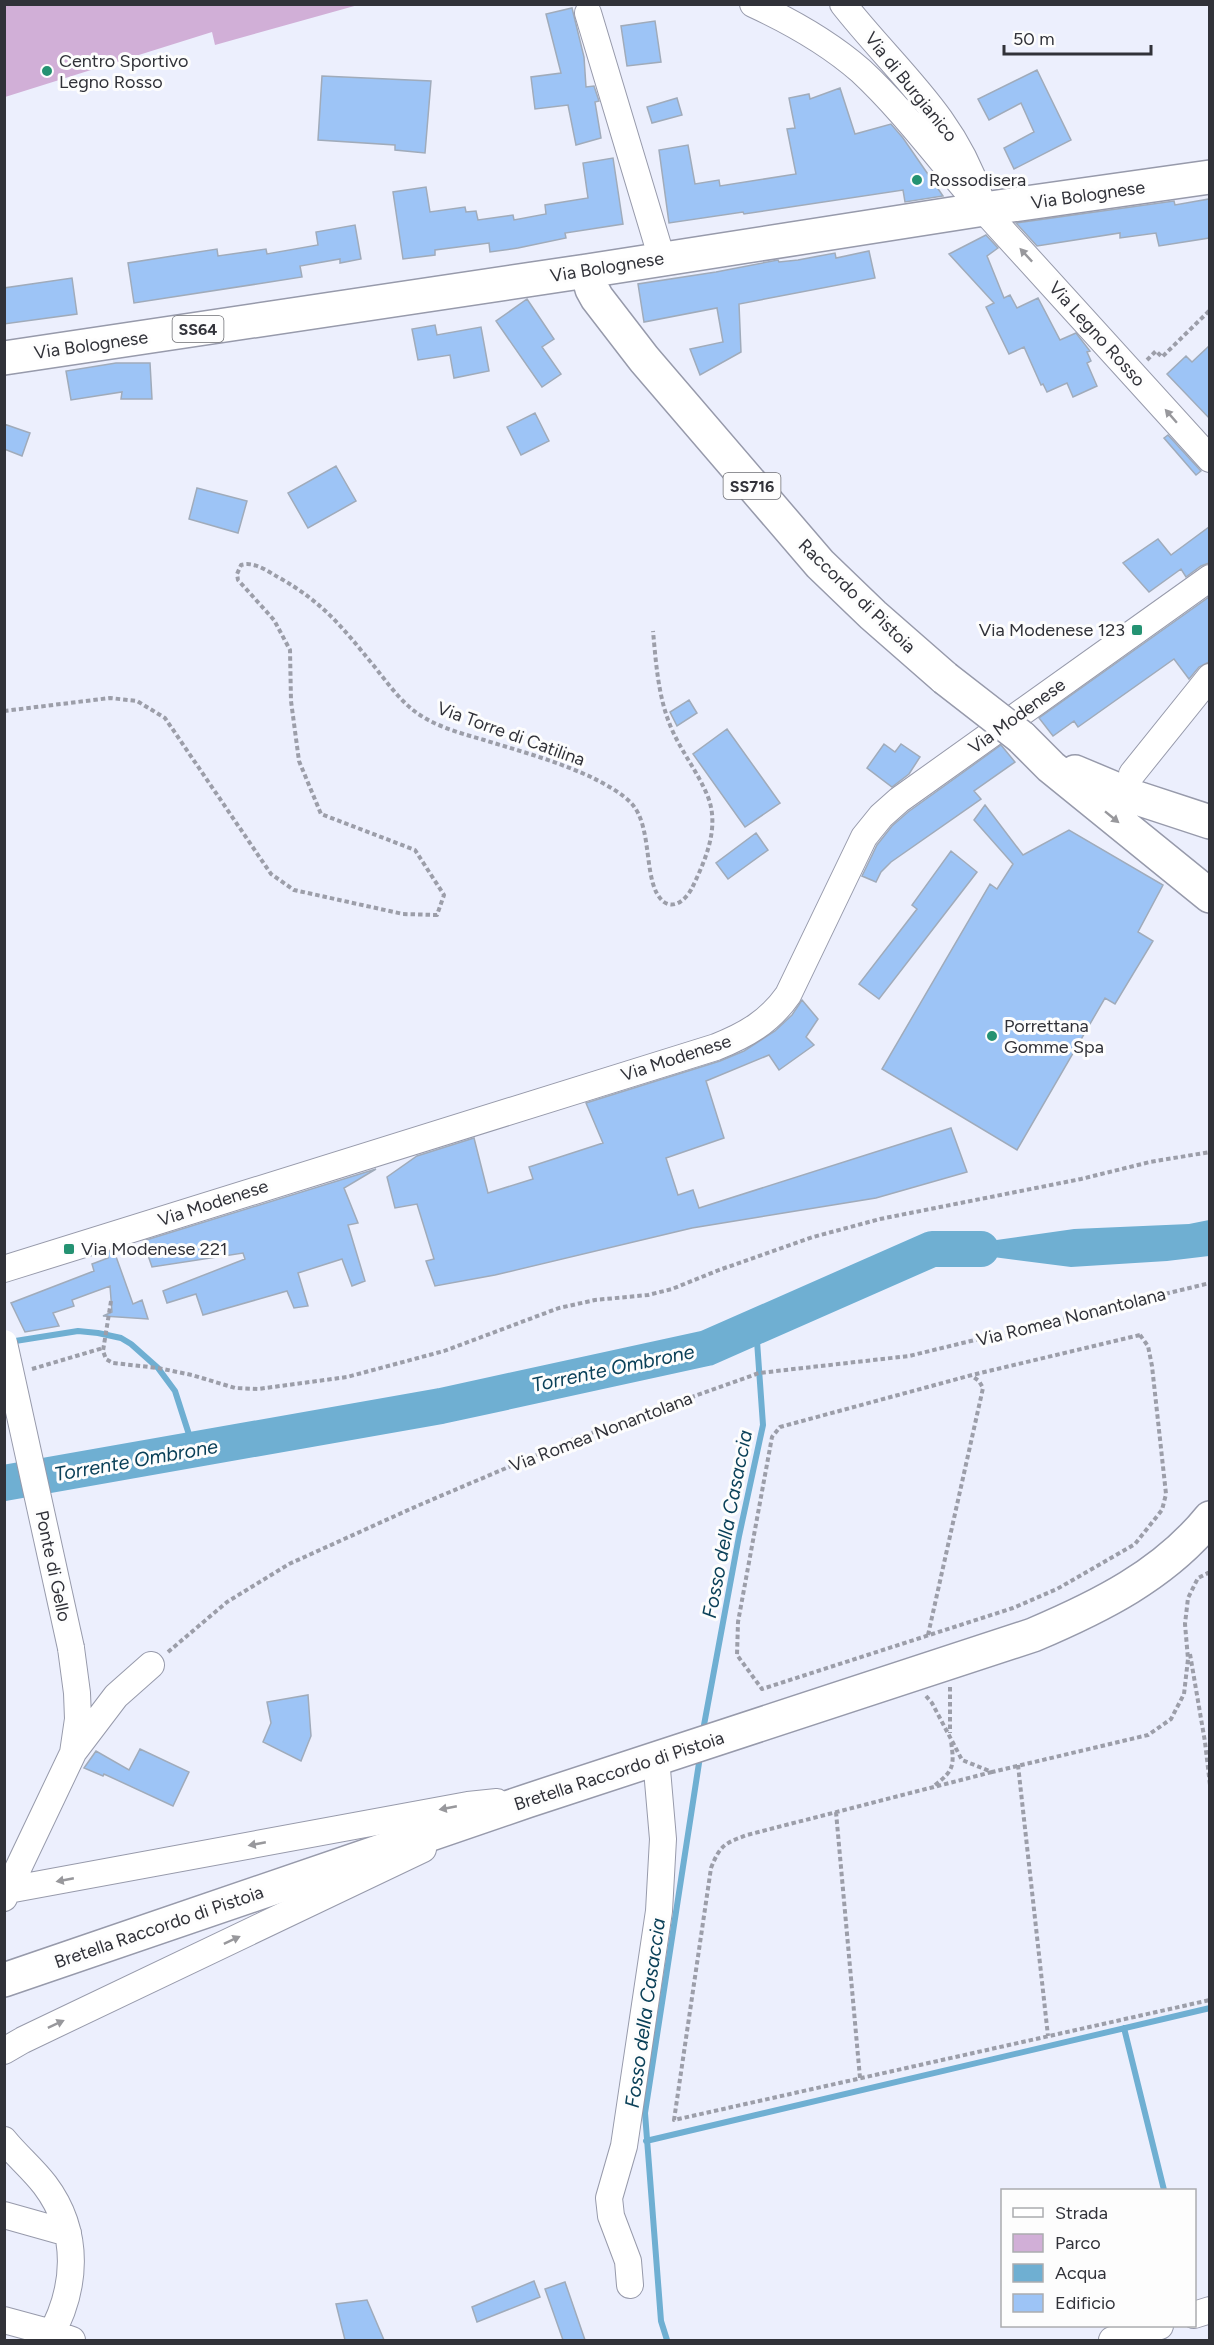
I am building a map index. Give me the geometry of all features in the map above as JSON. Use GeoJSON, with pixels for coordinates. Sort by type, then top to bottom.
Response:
{"type":"FeatureCollection","features":[{"type":"Feature","properties":{"kind":"main road","name":"Via Bolognese"},"geometry":{"type":"LineString","coordinates":[[4,358],[1209,177]]}},
{"type":"Feature","properties":{"kind":"main road","name":"Raccordo di Pistoia"},"geometry":{"type":"LineString","coordinates":[[587,271],[591,289],[644,359],[806,548],[864,607],[945,678],[1021,737],[1064,766],[1100,783],[1167,809],[1209,822]]}},
{"type":"Feature","properties":{"kind":"main road"},"geometry":{"type":"LineString","coordinates":[[1021,737],[1051,767],[1208,895]]}},
{"type":"Feature","properties":{"kind":"main road","name":"Bretella Raccordo di Pistoia"},"geometry":{"type":"LineString","coordinates":[[8,1979],[527,1801],[1033,1635],[1128,1590],[1181,1546],[1209,1518]]}},
{"type":"Feature","properties":{"kind":"street","name":"Via Legno Rosso"},"geometry":{"type":"LineString","coordinates":[[753,4],[801,29],[859,69],[885,95],[984,209],[1209,459]]}},
{"type":"Feature","properties":{"kind":"street","name":"Via di Burgianico"},"geometry":{"type":"LineString","coordinates":[[843,4],[952,135],[964,157],[984,209]]}},
{"type":"Feature","properties":{"kind":"street"},"geometry":{"type":"LineString","coordinates":[[588,13],[662,259]]}},
{"type":"Feature","properties":{"kind":"street","name":"Via Modenese"},"geometry":{"type":"LineString","coordinates":[[4,1269],[716,1047],[746,1034],[770,1018],[788,995],[864,837],[881,816],[899,800],[1209,578]]}},
{"type":"Feature","properties":{"kind":"street"},"geometry":{"type":"LineString","coordinates":[[1132,774],[1209,677]]}},
{"type":"Feature","properties":{"kind":"street","name":"Ponte di Gello"},"geometry":{"type":"LineString","coordinates":[[4,1343],[70,1648],[77,1693],[78,1719],[73,1753]]}},
{"type":"Feature","properties":{"kind":"street"},"geometry":{"type":"LineString","coordinates":[[6,1894],[73,1753],[116,1696],[151,1665]]}},
{"type":"Feature","properties":{"kind":"street"},"geometry":{"type":"LineString","coordinates":[[630,2285],[628,2261],[611,2216],[609,2198],[624,2146],[659,1911],[663,1839],[656,1758]]}},
{"type":"Feature","properties":{"kind":"street"},"geometry":{"type":"LineString","coordinates":[[6,1894],[468,1804],[527,1801]]}},
{"type":"Feature","properties":{"kind":"street"},"geometry":{"type":"LineString","coordinates":[[4,2051],[418,1852],[452,1828]]}},
{"type":"Feature","properties":{"kind":"street"},"geometry":{"type":"LineString","coordinates":[[4,2320],[57,2338],[71,2278],[71,2251],[62,2213],[51,2193],[37,2175],[9,2150]]}},
{"type":"Feature","properties":{"kind":"street"},"geometry":{"type":"LineString","coordinates":[[4,2215],[68,2233]]}},
{"type":"Feature","properties":{"kind":"street"},"geometry":{"type":"LineString","coordinates":[[1112,2340],[1154,2327]]}},
{"type":"Feature","properties":{"kind":"path"},"geometry":{"type":"LineString","coordinates":[[1133,373],[1156,351],[1162,357],[1209,310]]}},
{"type":"Feature","properties":{"kind":"path","name":"Via Torre di Catilina"},"geometry":{"type":"LineString","coordinates":[[4,711],[110,698],[137,701],[165,718],[272,874],[294,890],[403,914],[437,915],[444,895],[415,850],[321,814],[299,761],[291,701],[290,650],[274,620],[238,580],[237,574],[241,565],[252,564],[298,589],[324,608],[398,696],[413,710],[454,731],[555,763],[585,775],[603,783],[626,799],[638,812],[642,823],[648,844],[653,886],[657,896],[665,903],[674,905],[689,893],[701,869],[710,842],[712,813],[706,793],[677,740],[664,708],[653,631]]}},
{"type":"Feature","properties":{"kind":"path"},"geometry":{"type":"LineString","coordinates":[[111,1300],[103,1348],[105,1359],[113,1363],[192,1375],[235,1388],[258,1389],[347,1377],[444,1351],[559,1308],[595,1300],[648,1295],[672,1289],[813,1237],[880,1220],[1082,1179],[1150,1162],[1209,1152]]}},
{"type":"Feature","properties":{"kind":"path","name":"Via Romea Nonantolana"},"geometry":{"type":"LineString","coordinates":[[151,1665],[227,1602],[289,1564],[572,1440],[759,1372],[909,1356],[1209,1283]]}},
{"type":"Feature","properties":{"kind":"path"},"geometry":{"type":"LineString","coordinates":[[1140,1335],[1148,1346],[1152,1366],[1166,1494],[1162,1510],[1153,1524],[1135,1544],[1109,1561],[1057,1589],[1013,1608],[762,1689],[737,1655],[738,1622],[772,1437],[780,1427],[972,1375],[1140,1335]]}},
{"type":"Feature","properties":{"kind":"path"},"geometry":{"type":"LineString","coordinates":[[23,1372],[103,1348]]}},
{"type":"Feature","properties":{"kind":"path"},"geometry":{"type":"LineString","coordinates":[[928,1635],[983,1388],[972,1375]]}},
{"type":"Feature","properties":{"kind":"path"},"geometry":{"type":"LineString","coordinates":[[1209,1572],[1198,1578],[1188,1598],[1185,1624],[1188,1659],[1184,1694],[1171,1719],[1148,1735],[1018,1765],[747,1834],[727,1842],[717,1851],[711,1868],[674,2120],[1209,2000]]}},
{"type":"Feature","properties":{"kind":"path"},"geometry":{"type":"LineString","coordinates":[[1185,1624],[1205,1742],[1209,1785]]}},
{"type":"Feature","properties":{"kind":"path"},"geometry":{"type":"LineString","coordinates":[[932,1788],[946,1777],[953,1766],[950,1736],[950,1662]]}},
{"type":"Feature","properties":{"kind":"path"},"geometry":{"type":"LineString","coordinates":[[907,1675],[932,1703],[962,1760],[992,1772]]}},
{"type":"Feature","properties":{"kind":"path"},"geometry":{"type":"LineString","coordinates":[[1018,1765],[1048,2036]]}},
{"type":"Feature","properties":{"kind":"path"},"geometry":{"type":"LineString","coordinates":[[836,1812],[860,2078]]}},
{"type":"Feature","properties":{"kind":"green space","name":"Centro Sportivo Legno Rosso"},"geometry":{"type":"Polygon","coordinates":[[[4,5],[358,5],[215,45],[212,32],[5,97],[4,5]]]}},
{"type":"Feature","properties":{"kind":"water"},"geometry":{"type":"Polygon","coordinates":[[[1209,1220],[1209,1256],[1167,1261],[1071,1267],[932,1249],[1074,1229],[1189,1224],[1209,1220]]]}},
{"type":"Feature","properties":{"kind":"building"},"geometry":{"type":"Polygon","coordinates":[[[572,8],[584,57],[586,87],[594,86],[599,101],[595,102],[601,138],[576,145],[568,105],[535,109],[531,77],[561,73],[546,14],[572,8]]]}},
{"type":"Feature","properties":{"kind":"building"},"geometry":{"type":"Polygon","coordinates":[[[655,21],[661,62],[627,66],[621,26],[655,21]]]}},
{"type":"Feature","properties":{"kind":"building"},"geometry":{"type":"Polygon","coordinates":[[[1037,70],[1071,140],[1014,169],[1004,148],[1034,132],[1021,103],[989,120],[978,99],[1037,70]]]}},
{"type":"Feature","properties":{"kind":"building"},"geometry":{"type":"Polygon","coordinates":[[[322,76],[431,81],[425,153],[395,150],[395,145],[318,140],[322,76]]]}},
{"type":"Feature","properties":{"kind":"building"},"geometry":{"type":"Polygon","coordinates":[[[840,88],[855,134],[891,124],[943,196],[905,202],[903,190],[669,223],[659,150],[688,145],[695,184],[719,180],[720,186],[796,174],[787,129],[795,128],[789,98],[809,94],[810,99],[840,88]]]}},
{"type":"Feature","properties":{"kind":"building"},"geometry":{"type":"Polygon","coordinates":[[[677,98],[682,115],[652,123],[647,107],[677,98]]]}},
{"type":"Feature","properties":{"kind":"building"},"geometry":{"type":"Polygon","coordinates":[[[613,158],[623,224],[565,233],[566,238],[518,248],[490,252],[489,243],[435,250],[435,255],[403,259],[393,192],[426,187],[430,212],[465,207],[466,212],[476,211],[478,220],[513,215],[514,220],[546,214],[545,205],[588,198],[583,163],[613,158]]]}},
{"type":"Feature","properties":{"kind":"building"},"geometry":{"type":"Polygon","coordinates":[[[1209,199],[1209,238],[1159,246],[1156,233],[1120,238],[1120,233],[1037,246],[1016,223],[1174,201],[1175,205],[1209,199]]]}},
{"type":"Feature","properties":{"kind":"building"},"geometry":{"type":"Polygon","coordinates":[[[355,225],[361,259],[340,263],[340,259],[300,266],[302,277],[134,303],[128,263],[217,249],[218,256],[266,249],[267,254],[318,245],[316,232],[355,225]]]}},
{"type":"Feature","properties":{"kind":"building"},"geometry":{"type":"Polygon","coordinates":[[[986,235],[998,248],[987,256],[1004,298],[1010,295],[1017,308],[1038,298],[1060,340],[1076,333],[1090,351],[1087,352],[1091,361],[1087,363],[1097,386],[1073,397],[1067,383],[1047,392],[1043,384],[1041,385],[1024,347],[1009,354],[986,307],[994,303],[949,254],[986,235]]]}},
{"type":"Feature","properties":{"kind":"building"},"geometry":{"type":"Polygon","coordinates":[[[869,251],[875,278],[739,304],[741,352],[700,375],[690,349],[723,342],[717,308],[644,322],[638,284],[778,260],[779,262],[798,260],[835,253],[836,258],[869,251]]]}},
{"type":"Feature","properties":{"kind":"building"},"geometry":{"type":"Polygon","coordinates":[[[72,278],[77,314],[4,324],[4,288],[72,278]]]}},
{"type":"Feature","properties":{"kind":"building"},"geometry":{"type":"Polygon","coordinates":[[[527,299],[554,339],[542,347],[561,374],[542,387],[496,321],[527,299]]]}},
{"type":"Feature","properties":{"kind":"building"},"geometry":{"type":"Polygon","coordinates":[[[435,325],[437,335],[481,327],[489,371],[454,378],[450,355],[418,360],[412,329],[435,325]]]}},
{"type":"Feature","properties":{"kind":"building"},"geometry":{"type":"Polygon","coordinates":[[[1209,346],[1209,418],[1167,374],[1186,356],[1192,362],[1209,346]]]}},
{"type":"Feature","properties":{"kind":"building"},"geometry":{"type":"Polygon","coordinates":[[[116,363],[150,363],[152,399],[121,399],[122,392],[71,400],[66,371],[116,363]]]}},
{"type":"Feature","properties":{"kind":"building"},"geometry":{"type":"Polygon","coordinates":[[[535,413],[549,441],[521,455],[507,427],[535,413]]]}},
{"type":"Feature","properties":{"kind":"building"},"geometry":{"type":"Polygon","coordinates":[[[4,424],[30,433],[22,456],[4,449],[4,424]]]}},
{"type":"Feature","properties":{"kind":"building"},"geometry":{"type":"Polygon","coordinates":[[[1168,435],[1201,471],[1196,475],[1164,438],[1168,435]]]}},
{"type":"Feature","properties":{"kind":"building"},"geometry":{"type":"Polygon","coordinates":[[[336,466],[356,501],[308,528],[288,493],[336,466]]]}},
{"type":"Feature","properties":{"kind":"building"},"geometry":{"type":"Polygon","coordinates":[[[197,488],[247,501],[238,533],[189,519],[197,488]]]}},
{"type":"Feature","properties":{"kind":"building"},"geometry":{"type":"Polygon","coordinates":[[[1209,527],[1209,563],[1186,577],[1181,569],[1149,592],[1123,563],[1158,539],[1171,555],[1209,527]]]}},
{"type":"Feature","properties":{"kind":"building"},"geometry":{"type":"Polygon","coordinates":[[[1209,597],[1209,662],[1199,667],[1189,679],[1174,659],[1078,727],[1074,721],[1053,736],[1039,718],[1209,597]]]}},
{"type":"Feature","properties":{"kind":"building"},"geometry":{"type":"Polygon","coordinates":[[[689,700],[697,713],[677,726],[670,712],[689,700]]]}},
{"type":"Feature","properties":{"kind":"building"},"geometry":{"type":"Polygon","coordinates":[[[727,729],[780,803],[745,827],[693,754],[727,729]]]}},
{"type":"Feature","properties":{"kind":"building"},"geometry":{"type":"Polygon","coordinates":[[[884,744],[895,752],[901,744],[920,757],[909,774],[892,787],[867,768],[884,744]]]}},
{"type":"Feature","properties":{"kind":"building"},"geometry":{"type":"Polygon","coordinates":[[[1001,745],[1015,762],[974,791],[981,799],[891,862],[881,872],[876,882],[862,876],[877,845],[892,826],[1001,745]]]}},
{"type":"Feature","properties":{"kind":"building","name":"Porrettana Gomme Spa"},"geometry":{"type":"Polygon","coordinates":[[[985,805],[1023,855],[1069,830],[1163,885],[1138,932],[1153,941],[1115,1004],[1105,998],[1017,1150],[882,1069],[990,884],[997,889],[1013,864],[974,820],[985,805]]]}},
{"type":"Feature","properties":{"kind":"building"},"geometry":{"type":"Polygon","coordinates":[[[756,833],[768,850],[728,879],[716,863],[756,833]]]}},
{"type":"Feature","properties":{"kind":"building"},"geometry":{"type":"Polygon","coordinates":[[[951,851],[977,872],[879,999],[859,984],[917,909],[912,905],[951,851]]]}},
{"type":"Feature","properties":{"kind":"building"},"geometry":{"type":"Polygon","coordinates":[[[802,1000],[818,1019],[806,1037],[814,1045],[779,1070],[769,1055],[706,1081],[724,1138],[666,1158],[678,1195],[693,1190],[699,1208],[951,1128],[967,1172],[876,1198],[692,1228],[495,1275],[435,1286],[426,1261],[434,1259],[417,1204],[395,1208],[387,1177],[417,1156],[474,1138],[488,1193],[533,1179],[529,1167],[603,1143],[586,1103],[720,1061],[744,1051],[775,1031],[792,1015],[802,1000]]]}},
{"type":"Feature","properties":{"kind":"building"},"geometry":{"type":"Polygon","coordinates":[[[376,1169],[344,1188],[358,1223],[348,1225],[365,1281],[352,1286],[342,1259],[298,1273],[308,1306],[294,1308],[287,1291],[203,1315],[196,1294],[167,1303],[163,1291],[245,1259],[243,1253],[152,1267],[143,1241],[376,1169]]]}},
{"type":"Feature","properties":{"kind":"building"},"geometry":{"type":"Polygon","coordinates":[[[114,1251],[133,1304],[142,1300],[148,1319],[103,1316],[112,1312],[110,1286],[72,1300],[74,1306],[53,1313],[59,1326],[25,1332],[11,1303],[94,1271],[92,1264],[108,1258],[108,1252],[114,1251]]]}},
{"type":"Feature","properties":{"kind":"building"},"geometry":{"type":"Polygon","coordinates":[[[308,1695],[311,1736],[301,1761],[263,1742],[271,1723],[267,1702],[308,1695]]]}},
{"type":"Feature","properties":{"kind":"building"},"geometry":{"type":"Polygon","coordinates":[[[140,1749],[189,1772],[173,1806],[104,1774],[103,1776],[84,1768],[96,1751],[129,1770],[140,1749]]]}},
{"type":"Feature","properties":{"kind":"building"},"geometry":{"type":"Polygon","coordinates":[[[534,2281],[540,2297],[477,2322],[472,2307],[534,2281]]]}},
{"type":"Feature","properties":{"kind":"building"},"geometry":{"type":"Polygon","coordinates":[[[565,2282],[585,2340],[563,2340],[545,2289],[565,2282]]]}},
{"type":"Feature","properties":{"kind":"building"},"geometry":{"type":"Polygon","coordinates":[[[367,2300],[384,2340],[345,2340],[336,2304],[367,2300]]]}},
{"type":"Feature","properties":{"kind":"waterway","name":"Torrente Ombrone"},"geometry":{"type":"LineString","coordinates":[[4,1483],[441,1406],[707,1348],[932,1249],[981,1249]]}},
{"type":"Feature","properties":{"kind":"waterway","name":"Fosso della Casaccia"},"geometry":{"type":"LineString","coordinates":[[704,1725],[739,1536],[763,1425],[756,1327]]}},
{"type":"Feature","properties":{"kind":"waterway"},"geometry":{"type":"LineString","coordinates":[[9,1342],[78,1331],[121,1338],[158,1368],[175,1391],[194,1450]]}},
{"type":"Feature","properties":{"kind":"waterway","name":"Fosso della Casaccia"},"geometry":{"type":"LineString","coordinates":[[667,2340],[661,2321],[645,2113],[699,1763]]}},
{"type":"Feature","properties":{"kind":"waterway"},"geometry":{"type":"LineString","coordinates":[[646,2141],[1210,2008]]}},
{"type":"Feature","properties":{"kind":"waterway"},"geometry":{"type":"LineString","coordinates":[[1124,2028],[1164,2189]]}},
{"type":"Feature","properties":{"kind":"place","name":"Centro Sportivo Legno Rosso"},"geometry":{"type":"Point","coordinates":[47,71]}},
{"type":"Feature","properties":{"kind":"place","name":"Rossodisera"},"geometry":{"type":"Point","coordinates":[917,180]}},
{"type":"Feature","properties":{"kind":"place","name":"Via Modenese 123"},"geometry":{"type":"Point","coordinates":[1137,630]}},
{"type":"Feature","properties":{"kind":"place","name":"Porrettana Gomme Spa"},"geometry":{"type":"Point","coordinates":[992,1036]}},
{"type":"Feature","properties":{"kind":"place","name":"Via Modenese 221"},"geometry":{"type":"Point","coordinates":[69,1249]}}]}
